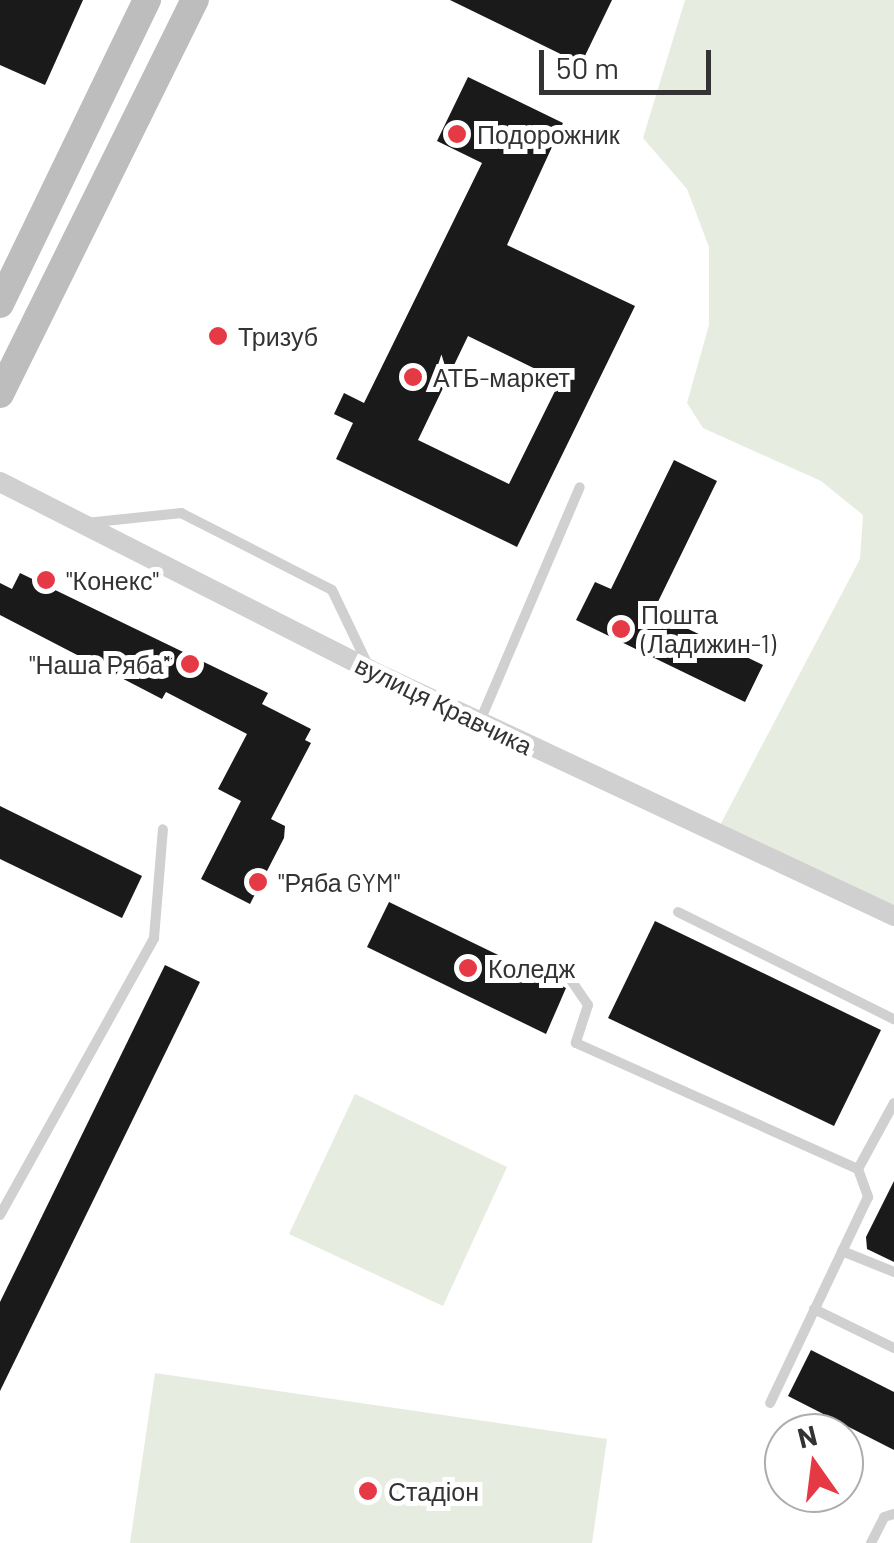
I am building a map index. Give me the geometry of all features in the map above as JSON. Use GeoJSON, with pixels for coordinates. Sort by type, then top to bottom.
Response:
{"type":"FeatureCollection","features":[{"type":"Feature","properties":{"kind":"street"},"geometry":{"type":"LineString","coordinates":[[0,304],[148,0]]}},
{"type":"Feature","properties":{"kind":"street"},"geometry":{"type":"LineString","coordinates":[[0,394],[195,0]]}},
{"type":"Feature","properties":{"kind":"street","name":"вулиця Кравчика"},"geometry":{"type":"LineString","coordinates":[[0,482],[76,524],[370,670],[894,916]]}},
{"type":"Feature","properties":{"kind":"lane"},"geometry":{"type":"LineString","coordinates":[[480,720],[580,487]]}},
{"type":"Feature","properties":{"kind":"lane"},"geometry":{"type":"LineString","coordinates":[[76,524],[181,513],[332,590],[370,670]]}},
{"type":"Feature","properties":{"kind":"lane"},"geometry":{"type":"LineString","coordinates":[[0,1215],[154,938],[163,829]]}},
{"type":"Feature","properties":{"kind":"lane"},"geometry":{"type":"LineString","coordinates":[[678,912],[894,1019]]}},
{"type":"Feature","properties":{"kind":"lane"},"geometry":{"type":"LineString","coordinates":[[562,967],[588,1004],[576,1042],[858,1169],[868,1198],[770,1403]]}},
{"type":"Feature","properties":{"kind":"lane"},"geometry":{"type":"LineString","coordinates":[[858,1169],[894,1103]]}},
{"type":"Feature","properties":{"kind":"lane"},"geometry":{"type":"LineString","coordinates":[[842,1251],[894,1272]]}},
{"type":"Feature","properties":{"kind":"lane"},"geometry":{"type":"LineString","coordinates":[[814,1309],[894,1348]]}},
{"type":"Feature","properties":{"kind":"lane"},"geometry":{"type":"LineString","coordinates":[[871,1543],[884,1517],[894,1514]]}},
{"type":"Feature","properties":{"kind":"shaded area"},"geometry":{"type":"Polygon","coordinates":[[[685,0],[894,0],[894,917],[717,831],[860,559],[863,515],[821,481],[703,428],[687,403],[709,325],[709,247],[687,189],[643,138],[685,0]]]}},
{"type":"Feature","properties":{"kind":"shaded area"},"geometry":{"type":"Polygon","coordinates":[[[355,1094],[507,1167],[443,1306],[289,1234],[355,1094]]]}},
{"type":"Feature","properties":{"kind":"shaded area","name":"Стадіон"},"geometry":{"type":"Polygon","coordinates":[[[155,1373],[607,1439],[592,1543],[130,1543],[155,1373]]]}},
{"type":"Feature","properties":{"kind":"building"},"geometry":{"type":"Polygon","coordinates":[[[0,0],[83,0],[45,85],[0,65],[0,0]]]}},
{"type":"Feature","properties":{"kind":"building"},"geometry":{"type":"Polygon","coordinates":[[[450,0],[612,0],[581,64],[450,0]]]}},
{"type":"Feature","properties":{"kind":"building"},"geometry":{"type":"Polygon","coordinates":[[[468,77],[563,123],[507,245],[635,306],[517,547],[336,459],[353,423],[334,414],[344,393],[364,403],[482,163],[437,141],[468,77]],[[468,336],[418,440],[509,484],[560,381],[468,336]]]}},
{"type":"Feature","properties":{"kind":"building"},"geometry":{"type":"Polygon","coordinates":[[[674,460],[717,481],[653,612],[763,665],[745,702],[576,620],[595,582],[611,589],[674,460]]]}},
{"type":"Feature","properties":{"kind":"building"},"geometry":{"type":"Polygon","coordinates":[[[20,573],[268,693],[262,704],[311,729],[305,740],[311,743],[271,819],[285,826],[284,838],[250,904],[201,879],[241,801],[218,789],[247,734],[166,692],[162,699],[0,615],[0,583],[12,589],[20,573]]]}},
{"type":"Feature","properties":{"kind":"building"},"geometry":{"type":"Polygon","coordinates":[[[0,806],[142,876],[122,918],[0,859],[0,806]]]}},
{"type":"Feature","properties":{"kind":"building","name":"Коледж"},"geometry":{"type":"Polygon","coordinates":[[[389,902],[566,988],[546,1034],[367,947],[389,902]]]}},
{"type":"Feature","properties":{"kind":"building"},"geometry":{"type":"Polygon","coordinates":[[[655,921],[881,1030],[834,1126],[608,1018],[655,921]]]}},
{"type":"Feature","properties":{"kind":"building"},"geometry":{"type":"Polygon","coordinates":[[[165,965],[200,982],[0,1391],[0,1302],[165,965]]]}},
{"type":"Feature","properties":{"kind":"building"},"geometry":{"type":"Polygon","coordinates":[[[894,1181],[894,1262],[867,1249],[866,1237],[894,1181]]]}},
{"type":"Feature","properties":{"kind":"building"},"geometry":{"type":"Polygon","coordinates":[[[811,1350],[894,1392],[894,1450],[864,1435],[864,1413],[821,1413],[788,1396],[811,1350]]]}},
{"type":"Feature","properties":{"kind":"place","name":"Подорожник"},"geometry":{"type":"Point","coordinates":[457,134]}},
{"type":"Feature","properties":{"kind":"place","name":"Тризуб"},"geometry":{"type":"Point","coordinates":[218,336]}},
{"type":"Feature","properties":{"kind":"place","name":"АТБ-маркет"},"geometry":{"type":"Point","coordinates":[413,377]}},
{"type":"Feature","properties":{"kind":"place","name":"\"Конекс\""},"geometry":{"type":"Point","coordinates":[46,580]}},
{"type":"Feature","properties":{"kind":"place","name":"Пошта (Ладижин-1)"},"geometry":{"type":"Point","coordinates":[621,629]}},
{"type":"Feature","properties":{"kind":"place","name":"\"Наша Ряба\""},"geometry":{"type":"Point","coordinates":[190,664]}},
{"type":"Feature","properties":{"kind":"place","name":"\"Ряба GYM\""},"geometry":{"type":"Point","coordinates":[258,882]}},
{"type":"Feature","properties":{"kind":"place","name":"Коледж"},"geometry":{"type":"Point","coordinates":[468,968]}},
{"type":"Feature","properties":{"kind":"place","name":"Стадіон"},"geometry":{"type":"Point","coordinates":[368,1491]}}]}
